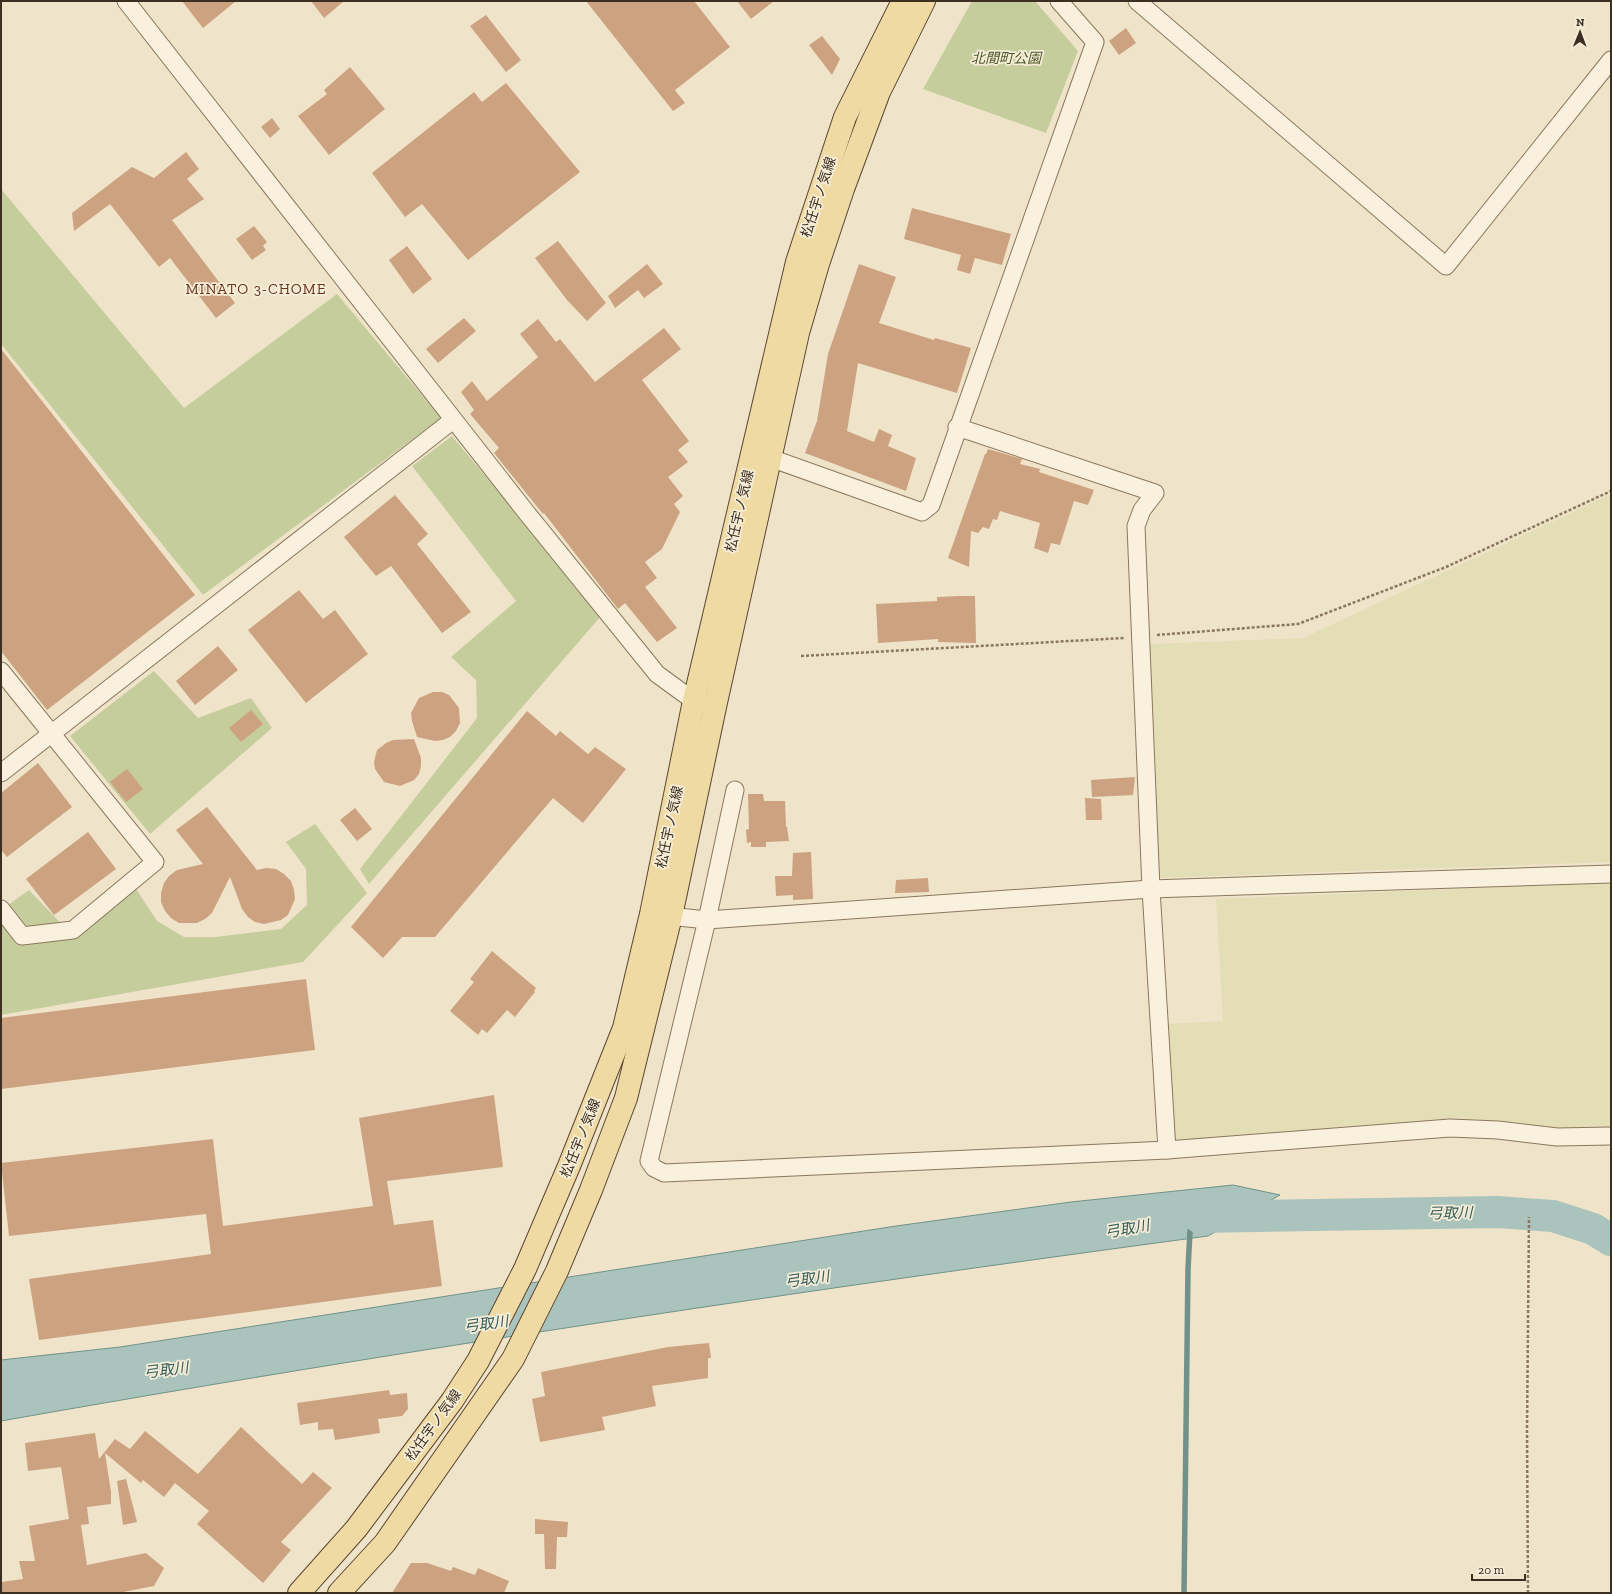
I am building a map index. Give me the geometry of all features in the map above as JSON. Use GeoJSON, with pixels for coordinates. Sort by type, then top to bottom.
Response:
{"type":"FeatureCollection","features":[{"type":"Feature","properties":{"kind":"main road","name":"松任宇ノ気線"},"geometry":{"type":"LineString","coordinates":[[299,1593],[356,1529],[452,1401],[478,1361],[525,1269],[570,1166],[624,1028],[661,915],[715,707],[797,262],[845,117],[909,4]]}},
{"type":"Feature","properties":{"kind":"main road","name":"松任宇ノ気線"},"geometry":{"type":"LineString","coordinates":[[339,1593],[385,1543],[513,1359],[557,1271],[591,1190],[626,1098],[661,915],[694,701],[762,455]]}},
{"type":"Feature","properties":{"kind":"street"},"geometry":{"type":"LineString","coordinates":[[126,1],[454,420],[657,674],[694,701],[715,707]]}},
{"type":"Feature","properties":{"kind":"street"},"geometry":{"type":"LineString","coordinates":[[762,455],[922,512],[931,505],[957,427],[1095,42],[1059,1]]}},
{"type":"Feature","properties":{"kind":"street"},"geometry":{"type":"LineString","coordinates":[[1137,1],[1446,266],[1611,60]]}},
{"type":"Feature","properties":{"kind":"street"},"geometry":{"type":"LineString","coordinates":[[1,772],[52,734],[454,420]]}},
{"type":"Feature","properties":{"kind":"street"},"geometry":{"type":"LineString","coordinates":[[957,427],[1155,493],[1142,510],[1136,526],[1151,889],[1167,1150]]}},
{"type":"Feature","properties":{"kind":"street"},"geometry":{"type":"LineString","coordinates":[[1,671],[156,862],[73,930],[22,936],[1,909]]}},
{"type":"Feature","properties":{"kind":"street"},"geometry":{"type":"LineString","coordinates":[[735,790],[707,920],[649,1161],[654,1168],[664,1173],[1167,1150],[1450,1128],[1498,1130],[1558,1137],[1611,1136]]}},
{"type":"Feature","properties":{"kind":"street"},"geometry":{"type":"LineString","coordinates":[[661,915],[707,920],[1151,889],[1611,874]]}},
{"type":"Feature","properties":{"kind":"path"},"geometry":{"type":"LineString","coordinates":[[801,656],[1141,637],[1298,624],[1446,567],[1611,491]]}},
{"type":"Feature","properties":{"kind":"path"},"geometry":{"type":"LineString","coordinates":[[1528,1593],[1527,1431],[1529,1217]]}},
{"type":"Feature","properties":{"kind":"shaded area"},"geometry":{"type":"Polygon","coordinates":[[[1611,494],[1611,862],[1157,878],[1149,644],[1303,638],[1611,494]]]}},
{"type":"Feature","properties":{"kind":"shaded area"},"geometry":{"type":"Polygon","coordinates":[[[1611,882],[1611,1127],[1172,1145],[1165,1024],[1223,1021],[1216,899],[1611,882]]]}},
{"type":"Feature","properties":{"kind":"green space","name":"北間町公園"},"geometry":{"type":"Polygon","coordinates":[[[972,1],[1035,1],[1078,51],[1046,133],[923,89],[972,1]]]}},
{"type":"Feature","properties":{"kind":"green space"},"geometry":{"type":"Polygon","coordinates":[[[1,189],[184,408],[337,294],[441,418],[203,595],[1,344],[1,189]]]}},
{"type":"Feature","properties":{"kind":"green space"},"geometry":{"type":"Polygon","coordinates":[[[452,436],[601,616],[369,884],[360,869],[477,718],[476,680],[451,657],[516,601],[412,466],[452,436]]]}},
{"type":"Feature","properties":{"kind":"green space"},"geometry":{"type":"Polygon","coordinates":[[[154,671],[198,718],[251,698],[272,728],[150,834],[70,736],[154,671]]]}},
{"type":"Feature","properties":{"kind":"green space"},"geometry":{"type":"Polygon","coordinates":[[[315,824],[367,893],[303,962],[1,1015],[1,910],[29,890],[74,937],[136,889],[157,921],[184,937],[215,937],[281,929],[307,905],[306,869],[286,842],[315,824]]]}},
{"type":"Feature","properties":{"kind":"water"},"geometry":{"type":"Polygon","coordinates":[[[1233,1185],[1280,1195],[1208,1236],[604,1322],[302,1370],[1,1421],[1,1360],[120,1347],[896,1226],[1071,1202],[1233,1185]]]}},
{"type":"Feature","properties":{"kind":"building"},"geometry":{"type":"Polygon","coordinates":[[[182,1],[236,1],[203,28],[182,1]]]}},
{"type":"Feature","properties":{"kind":"building"},"geometry":{"type":"Polygon","coordinates":[[[311,1],[344,1],[324,18],[311,1]]]}},
{"type":"Feature","properties":{"kind":"building"},"geometry":{"type":"Polygon","coordinates":[[[586,1],[694,1],[730,47],[675,90],[685,103],[673,111],[586,1]]]}},
{"type":"Feature","properties":{"kind":"building"},"geometry":{"type":"Polygon","coordinates":[[[737,1],[774,1],[751,19],[737,1]]]}},
{"type":"Feature","properties":{"kind":"building"},"geometry":{"type":"Polygon","coordinates":[[[486,15],[521,60],[506,72],[470,26],[486,15]]]}},
{"type":"Feature","properties":{"kind":"building"},"geometry":{"type":"Polygon","coordinates":[[[1126,28],[1136,43],[1119,55],[1109,41],[1126,28]]]}},
{"type":"Feature","properties":{"kind":"building"},"geometry":{"type":"Polygon","coordinates":[[[822,36],[840,59],[832,75],[809,45],[822,36]]]}},
{"type":"Feature","properties":{"kind":"building"},"geometry":{"type":"Polygon","coordinates":[[[350,67],[385,109],[329,155],[298,116],[327,94],[324,90],[350,67]]]}},
{"type":"Feature","properties":{"kind":"building"},"geometry":{"type":"Polygon","coordinates":[[[506,83],[580,172],[468,260],[422,204],[405,217],[372,173],[474,92],[482,102],[506,83]]]}},
{"type":"Feature","properties":{"kind":"building"},"geometry":{"type":"Polygon","coordinates":[[[272,118],[280,129],[270,138],[261,127],[272,118]]]}},
{"type":"Feature","properties":{"kind":"building"},"geometry":{"type":"Polygon","coordinates":[[[186,152],[199,169],[187,179],[204,199],[172,220],[235,303],[216,318],[170,258],[159,267],[110,204],[74,231],[72,213],[132,167],[154,178],[186,152]]]}},
{"type":"Feature","properties":{"kind":"building"},"geometry":{"type":"Polygon","coordinates":[[[912,208],[1011,234],[1002,265],[975,258],[970,274],[957,270],[961,255],[904,239],[912,208]]]}},
{"type":"Feature","properties":{"kind":"building"},"geometry":{"type":"Polygon","coordinates":[[[254,226],[267,242],[263,246],[266,250],[252,260],[236,239],[254,226]]]}},
{"type":"Feature","properties":{"kind":"building"},"geometry":{"type":"Polygon","coordinates":[[[558,241],[606,303],[587,321],[567,300],[535,258],[558,241]]]}},
{"type":"Feature","properties":{"kind":"building"},"geometry":{"type":"Polygon","coordinates":[[[407,246],[432,279],[413,294],[389,260],[407,246]]]}},
{"type":"Feature","properties":{"kind":"building"},"geometry":{"type":"Polygon","coordinates":[[[647,264],[663,284],[644,298],[638,290],[615,308],[608,296],[647,264]]]}},
{"type":"Feature","properties":{"kind":"building"},"geometry":{"type":"Polygon","coordinates":[[[859,264],[896,277],[879,323],[934,340],[935,338],[971,348],[957,393],[858,363],[847,431],[874,442],[879,429],[892,435],[888,446],[916,458],[906,491],[805,453],[817,421],[828,354],[859,264]]]}},
{"type":"Feature","properties":{"kind":"building"},"geometry":{"type":"Polygon","coordinates":[[[464,318],[476,331],[438,363],[426,349],[464,318]]]}},
{"type":"Feature","properties":{"kind":"building"},"geometry":{"type":"Polygon","coordinates":[[[538,319],[556,342],[560,339],[595,382],[664,328],[681,349],[642,380],[689,441],[678,450],[688,462],[668,477],[683,496],[674,504],[680,512],[662,549],[645,562],[657,578],[645,587],[677,628],[657,642],[625,603],[618,609],[544,513],[543,514],[494,453],[499,448],[470,414],[474,410],[461,392],[472,381],[487,401],[538,357],[520,334],[538,319]]]}},
{"type":"Feature","properties":{"kind":"building"},"geometry":{"type":"Polygon","coordinates":[[[1,349],[195,595],[47,710],[1,651],[1,349]]]}},
{"type":"Feature","properties":{"kind":"building"},"geometry":{"type":"Polygon","coordinates":[[[988,449],[1022,459],[1020,464],[1040,469],[1039,472],[1094,490],[1088,505],[1074,501],[1060,545],[1051,543],[1048,553],[1034,548],[1040,523],[1000,511],[997,520],[993,519],[989,529],[983,527],[978,533],[971,531],[969,567],[948,558],[988,449]]]}},
{"type":"Feature","properties":{"kind":"building"},"geometry":{"type":"Polygon","coordinates":[[[395,495],[428,534],[417,544],[471,612],[442,633],[391,566],[376,576],[344,537],[395,495]]]}},
{"type":"Feature","properties":{"kind":"building"},"geometry":{"type":"Polygon","coordinates":[[[299,590],[323,619],[335,610],[368,654],[306,703],[248,630],[299,590]]]}},
{"type":"Feature","properties":{"kind":"building"},"geometry":{"type":"Polygon","coordinates":[[[975,596],[976,643],[938,642],[938,639],[878,643],[876,604],[937,601],[937,597],[975,596]]]}},
{"type":"Feature","properties":{"kind":"building"},"geometry":{"type":"Polygon","coordinates":[[[218,646],[238,670],[195,705],[176,681],[218,646]]]}},
{"type":"Feature","properties":{"kind":"building"},"geometry":{"type":"Polygon","coordinates":[[[433,692],[442,692],[449,695],[459,708],[460,723],[456,731],[450,737],[435,741],[417,737],[411,713],[419,698],[433,692]]]}},
{"type":"Feature","properties":{"kind":"building"},"geometry":{"type":"Polygon","coordinates":[[[251,710],[263,724],[241,742],[229,728],[251,710]]]}},
{"type":"Feature","properties":{"kind":"building"},"geometry":{"type":"Polygon","coordinates":[[[527,711],[556,736],[560,731],[588,754],[595,747],[626,769],[583,823],[553,798],[435,937],[402,937],[383,958],[351,927],[527,711]]]}},
{"type":"Feature","properties":{"kind":"building"},"geometry":{"type":"Polygon","coordinates":[[[414,739],[421,758],[419,774],[414,780],[400,786],[384,782],[375,769],[374,762],[377,750],[393,740],[414,739]]]}},
{"type":"Feature","properties":{"kind":"building"},"geometry":{"type":"Polygon","coordinates":[[[38,763],[72,807],[7,857],[1,850],[1,793],[38,763]]]}},
{"type":"Feature","properties":{"kind":"building"},"geometry":{"type":"Polygon","coordinates":[[[127,769],[143,789],[126,802],[110,782],[127,769]]]}},
{"type":"Feature","properties":{"kind":"building"},"geometry":{"type":"Polygon","coordinates":[[[1135,777],[1133,795],[1092,797],[1091,780],[1135,777]]]}},
{"type":"Feature","properties":{"kind":"building"},"geometry":{"type":"Polygon","coordinates":[[[748,794],[763,794],[764,801],[785,801],[786,827],[789,841],[766,842],[766,847],[751,847],[751,842],[747,843],[746,830],[749,829],[748,794]]]}},
{"type":"Feature","properties":{"kind":"building"},"geometry":{"type":"Polygon","coordinates":[[[1085,798],[1101,799],[1102,820],[1086,820],[1085,798]]]}},
{"type":"Feature","properties":{"kind":"building"},"geometry":{"type":"Polygon","coordinates":[[[207,807],[257,870],[266,868],[276,869],[291,881],[295,899],[288,915],[281,920],[264,924],[255,922],[248,917],[242,909],[230,877],[212,913],[205,919],[197,923],[179,923],[171,918],[165,911],[161,902],[161,893],[164,883],[169,876],[177,870],[203,864],[176,830],[207,807]]]}},
{"type":"Feature","properties":{"kind":"building"},"geometry":{"type":"Polygon","coordinates":[[[355,808],[372,829],[357,841],[340,820],[355,808]]]}},
{"type":"Feature","properties":{"kind":"building"},"geometry":{"type":"Polygon","coordinates":[[[88,832],[116,869],[54,915],[26,879],[88,832]]]}},
{"type":"Feature","properties":{"kind":"building"},"geometry":{"type":"Polygon","coordinates":[[[811,852],[813,899],[793,900],[793,895],[776,896],[775,876],[792,876],[793,853],[811,852]]]}},
{"type":"Feature","properties":{"kind":"building"},"geometry":{"type":"Polygon","coordinates":[[[928,878],[929,892],[895,893],[896,880],[928,878]]]}},
{"type":"Feature","properties":{"kind":"building"},"geometry":{"type":"Polygon","coordinates":[[[492,951],[536,988],[534,991],[535,992],[515,1017],[507,1010],[487,1033],[482,1029],[478,1035],[450,1011],[474,982],[470,979],[492,951]]]}},
{"type":"Feature","properties":{"kind":"building"},"geometry":{"type":"Polygon","coordinates":[[[306,979],[315,1050],[1,1089],[1,1018],[306,979]]]}},
{"type":"Feature","properties":{"kind":"building"},"geometry":{"type":"Polygon","coordinates":[[[494,1095],[503,1167],[387,1181],[394,1225],[433,1220],[442,1286],[39,1340],[29,1279],[211,1254],[206,1214],[9,1236],[1,1163],[213,1139],[223,1226],[373,1206],[359,1118],[494,1095]]]}},
{"type":"Feature","properties":{"kind":"building"},"geometry":{"type":"Polygon","coordinates":[[[709,1343],[711,1358],[708,1358],[708,1378],[652,1386],[656,1406],[602,1417],[605,1430],[540,1442],[532,1399],[545,1396],[541,1372],[668,1347],[709,1343]]]}},
{"type":"Feature","properties":{"kind":"building"},"geometry":{"type":"Polygon","coordinates":[[[389,1390],[390,1395],[407,1393],[408,1409],[402,1416],[378,1419],[380,1433],[335,1440],[333,1429],[318,1430],[318,1422],[300,1425],[297,1403],[389,1390]]]}},
{"type":"Feature","properties":{"kind":"building"},"geometry":{"type":"Polygon","coordinates":[[[241,1427],[302,1484],[313,1472],[332,1488],[281,1542],[291,1550],[263,1583],[197,1524],[209,1511],[175,1483],[164,1497],[143,1480],[141,1483],[105,1453],[111,1492],[111,1504],[87,1507],[89,1524],[81,1525],[87,1565],[146,1553],[164,1568],[154,1586],[118,1593],[1,1593],[1,1582],[23,1579],[19,1561],[35,1561],[29,1526],[69,1519],[61,1467],[28,1471],[25,1443],[95,1433],[99,1459],[115,1439],[130,1449],[145,1431],[198,1474],[241,1427]]]}},
{"type":"Feature","properties":{"kind":"building"},"geometry":{"type":"Polygon","coordinates":[[[126,1479],[137,1522],[123,1525],[117,1481],[126,1479]]]}},
{"type":"Feature","properties":{"kind":"building"},"geometry":{"type":"Polygon","coordinates":[[[535,1519],[568,1522],[567,1537],[557,1537],[556,1569],[545,1569],[544,1534],[535,1534],[535,1519]]]}},
{"type":"Feature","properties":{"kind":"building"},"geometry":{"type":"Polygon","coordinates":[[[411,1563],[427,1563],[451,1571],[453,1567],[475,1575],[478,1568],[509,1581],[504,1593],[392,1593],[411,1563]]]}},
{"type":"Feature","properties":{"kind":"waterway","name":"弓取川"},"geometry":{"type":"LineString","coordinates":[[1199,1217],[1497,1212],[1553,1216],[1593,1229],[1611,1240]]}},
{"type":"Feature","properties":{"kind":"waterway"},"geometry":{"type":"LineString","coordinates":[[1184,1593],[1188,1269],[1190,1231]]}},
{"type":"Feature","properties":{"kind":"district","name":"MINATO 3-CHOME"},"geometry":{"type":"Point","coordinates":[256,289]}}]}
